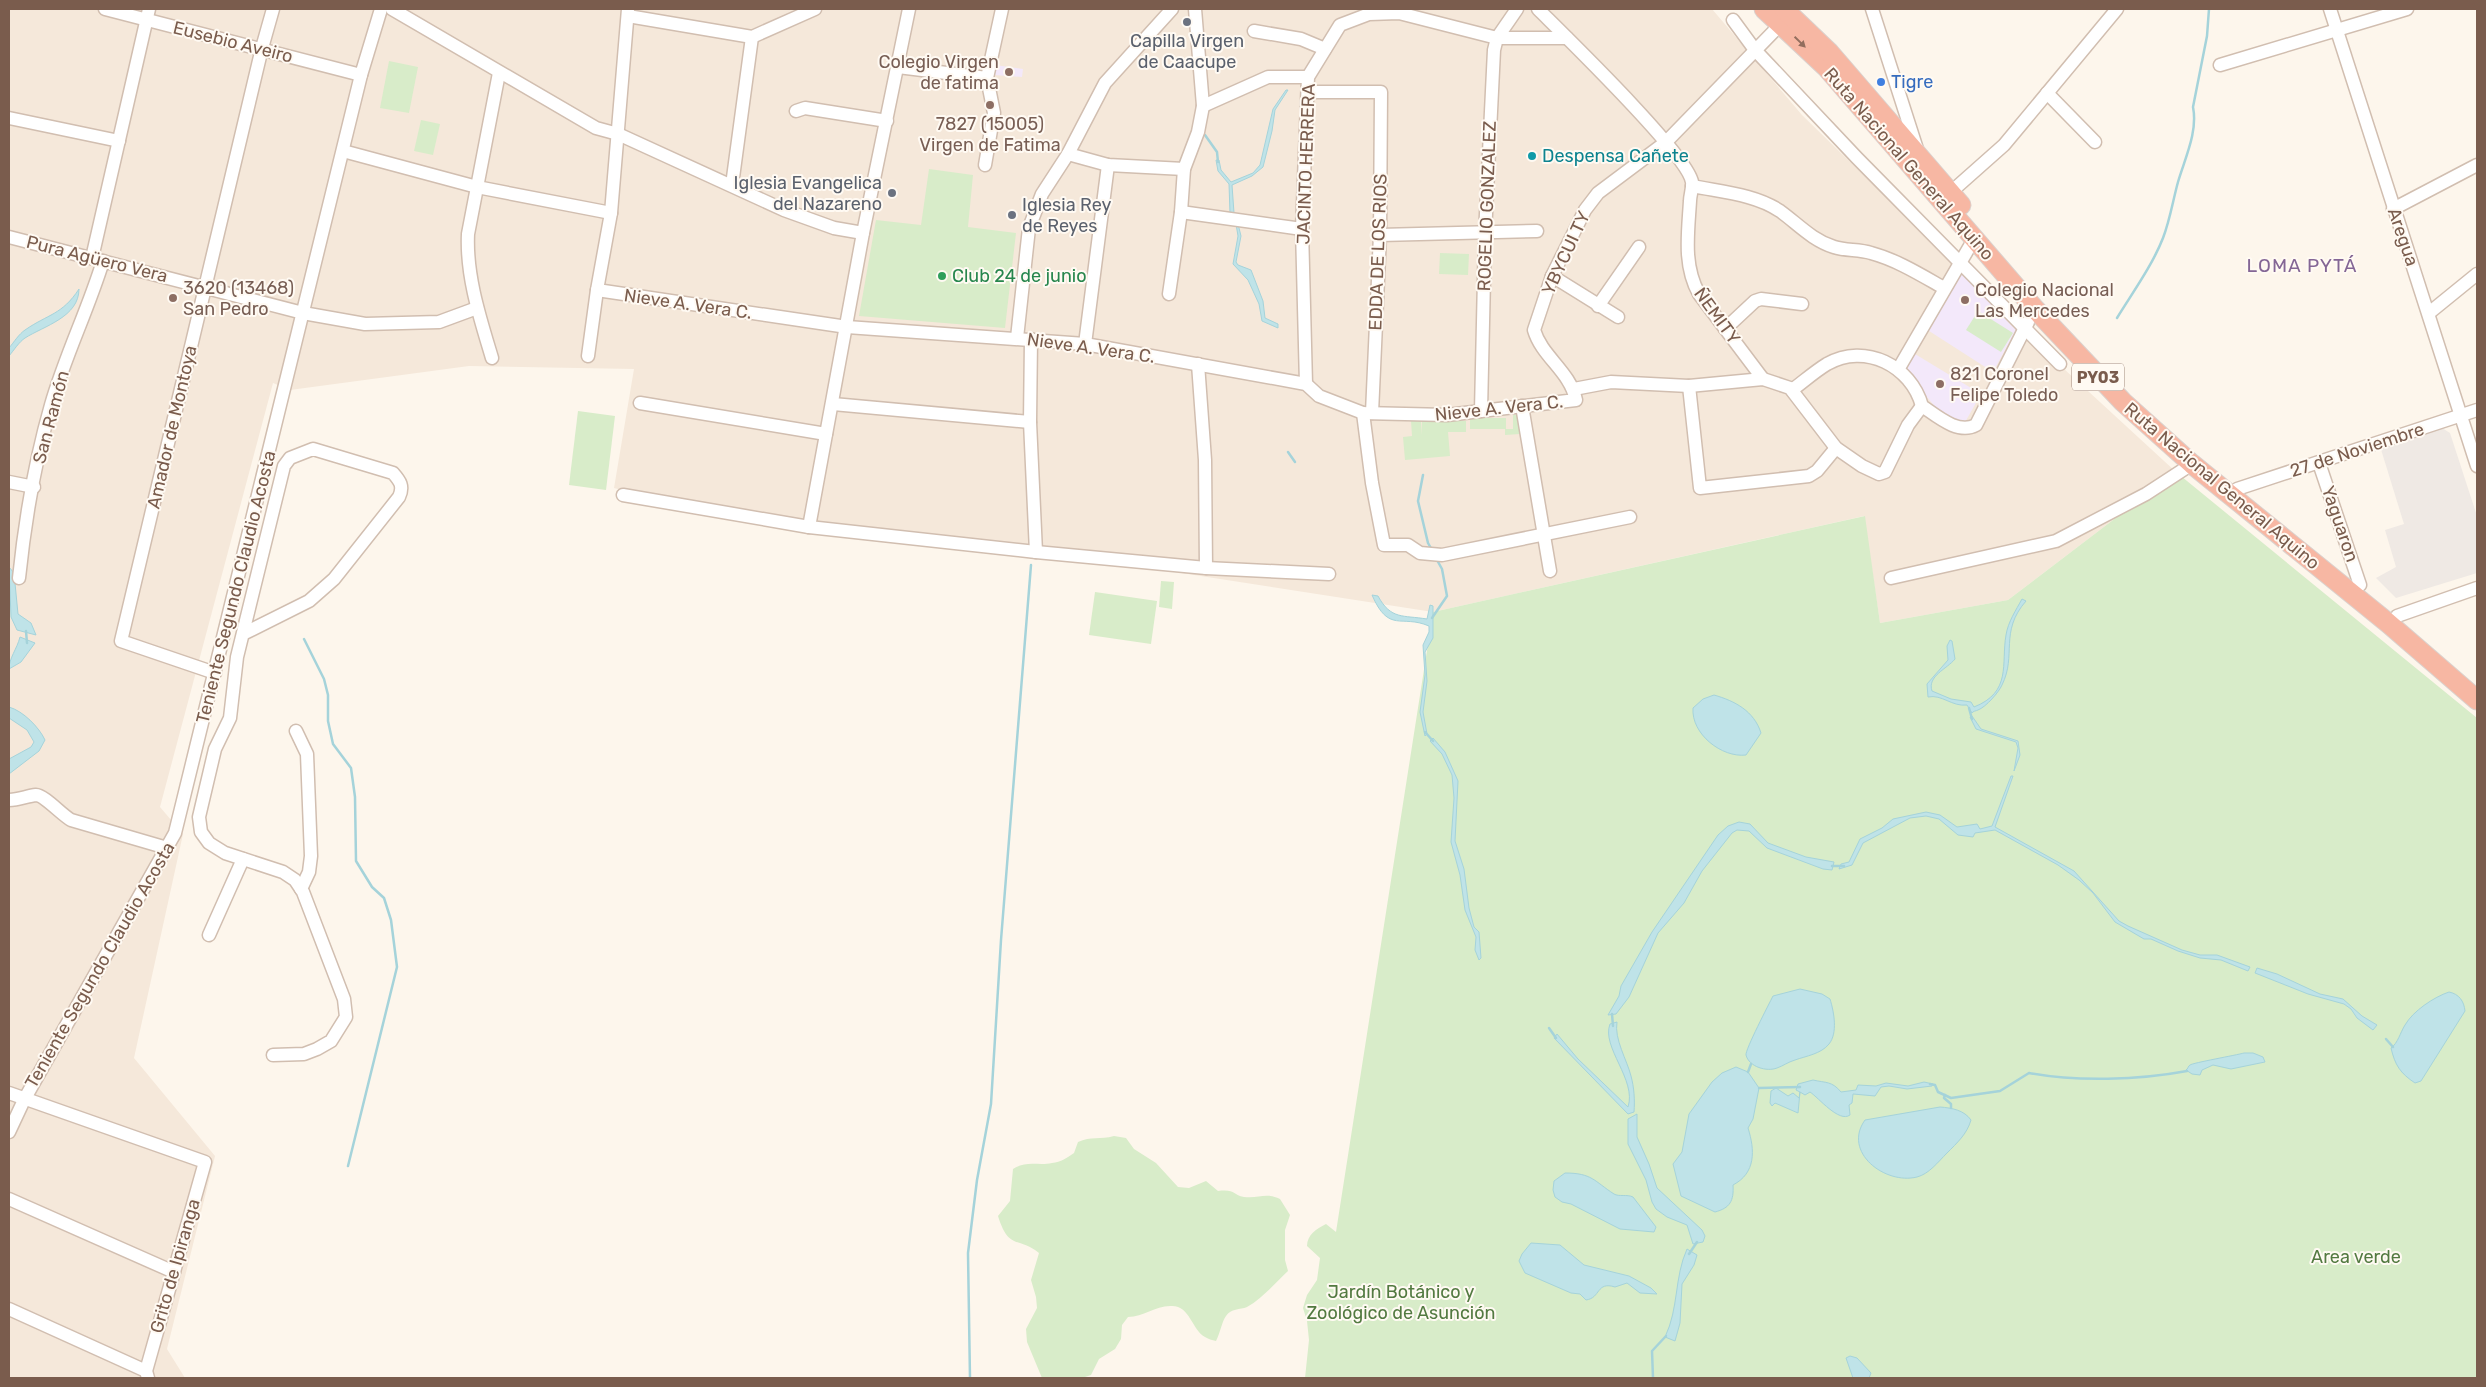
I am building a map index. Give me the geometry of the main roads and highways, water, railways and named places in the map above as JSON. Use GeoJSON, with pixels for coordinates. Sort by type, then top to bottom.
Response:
{"type":"FeatureCollection","features":[{"type":"Feature","properties":{"kind":"highway","name":"Ruta Nacional General Aquino"},"geometry":{"type":"LineString","coordinates":[[1764,9],[1782,16],[1829,52],[2103,368],[2156,421],[2237,489],[2360,585],[2477,684]]}},
{"type":"Feature","properties":{"kind":"highway","name":"Ruta Nacional General Aquino"},"geometry":{"type":"LineString","coordinates":[[1782,16],[2035,309],[2123,402],[2192,464],[2388,623],[2477,700]]}},
{"type":"Feature","properties":{"kind":"water"},"geometry":{"type":"Polygon","coordinates":[[[1286,90],[1288,90],[1275,110],[1263,167],[1252,176],[1232,185],[1234,213],[1230,213],[1229,184],[1218,171],[1216,160],[1219,160],[1221,170],[1231,182],[1253,173],[1260,165],[1273,109],[1286,90]]]}},
{"type":"Feature","properties":{"kind":"water"},"geometry":{"type":"Polygon","coordinates":[[[1236,224],[1238,224],[1241,236],[1236,262],[1238,265],[1251,270],[1263,301],[1265,318],[1278,324],[1278,328],[1262,321],[1259,304],[1248,280],[1233,264],[1238,236],[1236,224]]]}},
{"type":"Feature","properties":{"kind":"water"},"geometry":{"type":"Polygon","coordinates":[[[79,289],[77,299],[67,314],[25,338],[9,356],[9,348],[25,330],[61,309],[73,298],[79,289]]]}},
{"type":"Feature","properties":{"kind":"water"},"geometry":{"type":"Polygon","coordinates":[[[9,567],[14,573],[18,614],[31,623],[36,635],[17,630],[11,617],[9,567]]]}},
{"type":"Feature","properties":{"kind":"water"},"geometry":{"type":"Polygon","coordinates":[[[1372,595],[1378,596],[1388,609],[1398,615],[1427,619],[1430,605],[1433,606],[1433,638],[1425,652],[1427,681],[1423,712],[1427,734],[1425,736],[1420,712],[1425,675],[1423,645],[1429,632],[1429,626],[1390,619],[1378,607],[1372,595]]]}},
{"type":"Feature","properties":{"kind":"water"},"geometry":{"type":"Polygon","coordinates":[[[2022,599],[2026,601],[2018,612],[2010,633],[2006,674],[2000,688],[1992,699],[1985,706],[1972,713],[1967,705],[1957,704],[1938,697],[1928,697],[1927,684],[1948,660],[1947,646],[1950,640],[1952,641],[1955,659],[1932,681],[1932,691],[1951,699],[1971,702],[1974,707],[1986,701],[1994,694],[2000,685],[2004,667],[2007,630],[2022,599]]]}},
{"type":"Feature","properties":{"kind":"water"},"geometry":{"type":"Polygon","coordinates":[[[20,637],[35,643],[21,662],[9,669],[10,661],[20,637]]]}},
{"type":"Feature","properties":{"kind":"water"},"geometry":{"type":"Polygon","coordinates":[[[1714,695],[1729,700],[1743,708],[1758,725],[1761,733],[1746,755],[1727,753],[1718,748],[1697,727],[1693,708],[1703,699],[1714,695]]]}},
{"type":"Feature","properties":{"kind":"water"},"geometry":{"type":"Polygon","coordinates":[[[9,707],[20,712],[30,720],[45,740],[39,751],[9,774],[9,759],[31,747],[34,742],[27,730],[9,718],[9,707]]]}},
{"type":"Feature","properties":{"kind":"water"},"geometry":{"type":"Polygon","coordinates":[[[1972,716],[1981,729],[2018,741],[2020,755],[2014,771],[2018,748],[2016,742],[1976,729],[1970,717],[1972,716]]]}},
{"type":"Feature","properties":{"kind":"water"},"geometry":{"type":"Polygon","coordinates":[[[1433,738],[1445,752],[1458,781],[1455,841],[1464,869],[1469,908],[1474,927],[1479,932],[1481,958],[1479,960],[1475,950],[1476,937],[1465,910],[1460,875],[1451,842],[1454,798],[1452,775],[1442,754],[1430,741],[1433,738]]]}},
{"type":"Feature","properties":{"kind":"water"},"geometry":{"type":"Polygon","coordinates":[[[2011,776],[2013,776],[1995,827],[2074,871],[2119,921],[2182,950],[2200,955],[2217,955],[2250,967],[2248,971],[2221,960],[2200,958],[2151,939],[2144,939],[2115,922],[2093,893],[2079,880],[2058,865],[1995,830],[1975,833],[1973,837],[1958,835],[1939,819],[1926,816],[1910,818],[1863,843],[1852,865],[1839,869],[1841,864],[1849,862],[1860,839],[1882,828],[1893,819],[1926,812],[1940,815],[1957,827],[1977,824],[1980,829],[1992,826],[2011,776]]]}},
{"type":"Feature","properties":{"kind":"water"},"geometry":{"type":"Polygon","coordinates":[[[1739,822],[1750,824],[1768,843],[1806,857],[1834,862],[1832,870],[1823,869],[1767,848],[1749,831],[1737,830],[1732,833],[1702,871],[1684,903],[1658,933],[1629,997],[1616,1014],[1608,1015],[1619,996],[1621,986],[1652,932],[1718,835],[1728,826],[1739,822]]]}},
{"type":"Feature","properties":{"kind":"water"},"geometry":{"type":"Polygon","coordinates":[[[2257,968],[2277,974],[2320,994],[2343,999],[2362,1016],[2377,1025],[2373,1030],[2357,1018],[2351,1009],[2344,1004],[2308,994],[2255,973],[2257,968]]]}},
{"type":"Feature","properties":{"kind":"water"},"geometry":{"type":"Polygon","coordinates":[[[1800,989],[1822,994],[1830,999],[1834,1022],[1832,1039],[1826,1047],[1818,1052],[1777,1068],[1759,1068],[1751,1063],[1746,1055],[1753,1036],[1773,996],[1800,989]]]}},
{"type":"Feature","properties":{"kind":"water"},"geometry":{"type":"Polygon","coordinates":[[[2449,992],[2456,994],[2463,1004],[2465,1011],[2421,1081],[2415,1083],[2405,1076],[2399,1068],[2391,1048],[2405,1025],[2418,1010],[2437,997],[2449,992]]]}},
{"type":"Feature","properties":{"kind":"water"},"geometry":{"type":"Polygon","coordinates":[[[1617,1022],[1617,1035],[1634,1089],[1634,1112],[1628,1114],[1554,1038],[1557,1034],[1578,1059],[1628,1107],[1628,1086],[1610,1043],[1610,1024],[1617,1022]]]}},
{"type":"Feature","properties":{"kind":"water"},"geometry":{"type":"Polygon","coordinates":[[[2244,1053],[2253,1053],[2263,1057],[2265,1062],[2231,1069],[2213,1065],[2202,1070],[2200,1075],[2192,1074],[2186,1070],[2189,1065],[2244,1053]]]}},
{"type":"Feature","properties":{"kind":"water"},"geometry":{"type":"Polygon","coordinates":[[[1736,1067],[1748,1072],[1759,1088],[1753,1119],[1748,1128],[1752,1144],[1752,1160],[1746,1174],[1733,1185],[1732,1200],[1728,1206],[1715,1212],[1681,1196],[1673,1164],[1682,1152],[1689,1114],[1712,1082],[1722,1073],[1736,1067]]]}},
{"type":"Feature","properties":{"kind":"water"},"geometry":{"type":"Polygon","coordinates":[[[1813,1080],[1832,1084],[1841,1092],[1856,1090],[1858,1085],[1876,1086],[1886,1083],[1908,1086],[1924,1082],[1933,1084],[1932,1086],[1907,1089],[1889,1086],[1881,1087],[1875,1096],[1853,1094],[1852,1103],[1849,1105],[1850,1115],[1845,1117],[1829,1109],[1810,1092],[1805,1095],[1796,1090],[1798,1084],[1813,1080]]]}},
{"type":"Feature","properties":{"kind":"water"},"geometry":{"type":"Polygon","coordinates":[[[1776,1088],[1788,1096],[1793,1093],[1799,1098],[1800,1092],[1798,1113],[1775,1103],[1772,1106],[1770,1103],[1771,1091],[1776,1088]]]}},
{"type":"Feature","properties":{"kind":"water"},"geometry":{"type":"Polygon","coordinates":[[[1940,1107],[1961,1112],[1971,1120],[1961,1138],[1937,1164],[1917,1177],[1905,1178],[1892,1176],[1870,1164],[1859,1144],[1859,1132],[1865,1120],[1940,1107]]]}},
{"type":"Feature","properties":{"kind":"water"},"geometry":{"type":"Polygon","coordinates":[[[1637,1114],[1637,1137],[1657,1188],[1702,1230],[1705,1236],[1703,1242],[1693,1244],[1687,1225],[1667,1217],[1656,1209],[1652,1202],[1646,1180],[1628,1144],[1628,1119],[1637,1114]]]}},
{"type":"Feature","properties":{"kind":"water"},"geometry":{"type":"Polygon","coordinates":[[[1565,1173],[1587,1176],[1614,1194],[1633,1197],[1656,1227],[1654,1232],[1620,1229],[1571,1204],[1562,1202],[1555,1197],[1553,1190],[1554,1181],[1565,1173]]]}},
{"type":"Feature","properties":{"kind":"water"},"geometry":{"type":"Polygon","coordinates":[[[1531,1243],[1560,1245],[1584,1265],[1629,1276],[1651,1288],[1657,1294],[1640,1293],[1627,1283],[1615,1287],[1605,1286],[1591,1299],[1586,1300],[1580,1294],[1571,1293],[1525,1273],[1519,1261],[1531,1243]]]}},
{"type":"Feature","properties":{"kind":"water"},"geometry":{"type":"Polygon","coordinates":[[[1687,1249],[1697,1255],[1694,1265],[1682,1284],[1680,1323],[1675,1341],[1665,1337],[1673,1315],[1680,1271],[1687,1249]]]}},
{"type":"Feature","properties":{"kind":"water"},"geometry":{"type":"Polygon","coordinates":[[[1850,1356],[1857,1358],[1871,1373],[1869,1378],[1853,1378],[1846,1358],[1850,1356]]]}},
{"type":"Feature","properties":{"kind":"waterway"},"geometry":{"type":"LineString","coordinates":[[2117,318],[2153,259],[2168,224],[2194,126],[2193,107],[2207,36],[2209,9]]}},
{"type":"Feature","properties":{"kind":"waterway"},"geometry":{"type":"LineString","coordinates":[[1205,135],[1217,152],[1218,162]]}},
{"type":"Feature","properties":{"kind":"waterway"},"geometry":{"type":"LineString","coordinates":[[1288,452],[1295,462]]}},
{"type":"Feature","properties":{"kind":"waterway"},"geometry":{"type":"LineString","coordinates":[[1423,475],[1418,501],[1428,543],[1432,550]]}},
{"type":"Feature","properties":{"kind":"waterway"},"geometry":{"type":"LineString","coordinates":[[1432,618],[1447,596],[1442,569],[1437,560]]}},
{"type":"Feature","properties":{"kind":"waterway"},"geometry":{"type":"LineString","coordinates":[[970,1378],[968,1253],[977,1180],[991,1104],[1001,940],[1031,565]]}},
{"type":"Feature","properties":{"kind":"waterway"},"geometry":{"type":"LineString","coordinates":[[26,631],[27,643]]}},
{"type":"Feature","properties":{"kind":"waterway"},"geometry":{"type":"LineString","coordinates":[[304,639],[324,679],[328,695],[328,721],[333,744],[351,768],[355,797],[356,861],[372,887],[384,898],[391,920],[397,967],[348,1166]]}},
{"type":"Feature","properties":{"kind":"waterway"},"geometry":{"type":"LineString","coordinates":[[1969,708],[1972,719]]}},
{"type":"Feature","properties":{"kind":"waterway"},"geometry":{"type":"LineString","coordinates":[[1425,732],[1433,741]]}},
{"type":"Feature","properties":{"kind":"waterway"},"geometry":{"type":"LineString","coordinates":[[1832,866],[1844,866]]}},
{"type":"Feature","properties":{"kind":"waterway"},"geometry":{"type":"LineString","coordinates":[[1612,1014],[1613,1026]]}},
{"type":"Feature","properties":{"kind":"waterway"},"geometry":{"type":"LineString","coordinates":[[1549,1028],[1556,1038]]}},
{"type":"Feature","properties":{"kind":"waterway"},"geometry":{"type":"LineString","coordinates":[[2386,1039],[2393,1047]]}},
{"type":"Feature","properties":{"kind":"waterway"},"geometry":{"type":"LineString","coordinates":[[1748,1072],[1751,1064]]}},
{"type":"Feature","properties":{"kind":"waterway"},"geometry":{"type":"LineString","coordinates":[[1930,1084],[1935,1085],[1938,1092],[1951,1098],[2000,1091],[2029,1073],[2067,1078],[2108,1079],[2187,1071]]}},
{"type":"Feature","properties":{"kind":"waterway"},"geometry":{"type":"LineString","coordinates":[[1759,1088],[1800,1087]]}},
{"type":"Feature","properties":{"kind":"waterway"},"geometry":{"type":"LineString","coordinates":[[1945,1095],[1944,1098],[1951,1104],[1951,1108]]}},
{"type":"Feature","properties":{"kind":"waterway"},"geometry":{"type":"LineString","coordinates":[[1689,1254],[1697,1242]]}},
{"type":"Feature","properties":{"kind":"waterway"},"geometry":{"type":"LineString","coordinates":[[1653,1378],[1652,1351],[1666,1336]]}},
{"type":"Feature","properties":{"kind":"place","name":"Capilla Virgen de Caacupe"},"geometry":{"type":"Point","coordinates":[1187,22]}},
{"type":"Feature","properties":{"kind":"place","name":"Colegio Virgen de fatima"},"geometry":{"type":"Point","coordinates":[1009,72]}},
{"type":"Feature","properties":{"kind":"place","name":"Tigre"},"geometry":{"type":"Point","coordinates":[1881,82]}},
{"type":"Feature","properties":{"kind":"place","name":"7827 (15005) Virgen de Fatima"},"geometry":{"type":"Point","coordinates":[990,105]}},
{"type":"Feature","properties":{"kind":"place","name":"Despensa Cañete"},"geometry":{"type":"Point","coordinates":[1532,156]}},
{"type":"Feature","properties":{"kind":"place","name":"Iglesia Evangelica del Nazareno"},"geometry":{"type":"Point","coordinates":[892,193]}},
{"type":"Feature","properties":{"kind":"place","name":"Iglesia Rey de Reyes"},"geometry":{"type":"Point","coordinates":[1012,215]}},
{"type":"Feature","properties":{"kind":"place","name":"Club 24 de junio"},"geometry":{"type":"Point","coordinates":[942,276]}},
{"type":"Feature","properties":{"kind":"place","name":"3620 (13468) San Pedro"},"geometry":{"type":"Point","coordinates":[173,298]}},
{"type":"Feature","properties":{"kind":"place","name":"Colegio Nacional Las Mercedes"},"geometry":{"type":"Point","coordinates":[1965,300]}},
{"type":"Feature","properties":{"kind":"place","name":"821 Coronel Felipe Toledo"},"geometry":{"type":"Point","coordinates":[1940,384]}},
{"type":"Feature","properties":{"kind":"district","name":"LOMA PYTÁ"},"geometry":{"type":"Point","coordinates":[2302,265]}},
{"type":"Feature","properties":{"kind":"park label","name":"Area verde"},"geometry":{"type":"Point","coordinates":[2356,1257]}},
{"type":"Feature","properties":{"kind":"park label","name":"Jardín Botánico y Zoológico de Asunción"},"geometry":{"type":"Point","coordinates":[1401,1302]}}]}
